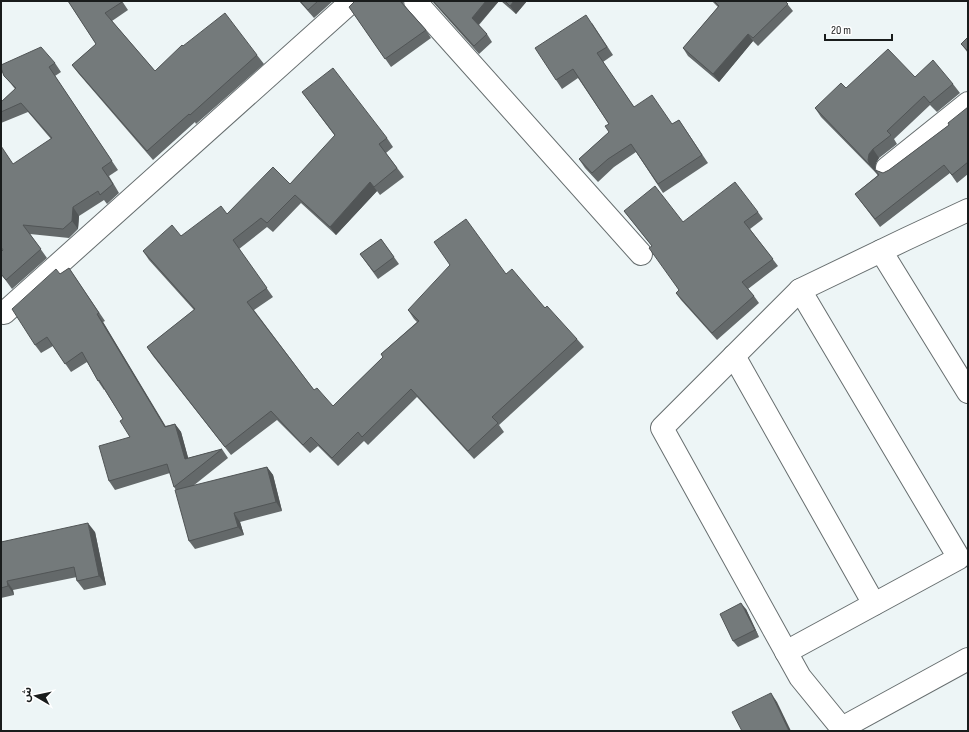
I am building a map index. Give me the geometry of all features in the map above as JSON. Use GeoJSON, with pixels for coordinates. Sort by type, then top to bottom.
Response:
{"type":"FeatureCollection","features":[{"type":"Feature","properties":{"kind":"street"},"geometry":{"type":"LineString","coordinates":[[4,313],[352,1]]}},
{"type":"Feature","properties":{"kind":"street"},"geometry":{"type":"LineString","coordinates":[[415,1],[641,254]]}},
{"type":"Feature","properties":{"kind":"street"},"geometry":{"type":"LineString","coordinates":[[887,168],[968,103]]}},
{"type":"Feature","properties":{"kind":"street"},"geometry":{"type":"LineString","coordinates":[[968,210],[800,290],[662,428],[800,677],[843,730],[968,659]]}},
{"type":"Feature","properties":{"kind":"street"},"geometry":{"type":"LineString","coordinates":[[881,251],[968,392]]}},
{"type":"Feature","properties":{"kind":"street"},"geometry":{"type":"LineString","coordinates":[[786,652],[874,604],[965,560],[800,290]]}},
{"type":"Feature","properties":{"kind":"street"},"geometry":{"type":"LineString","coordinates":[[734,356],[874,604]]}},
{"type":"Feature","properties":{"kind":"building"},"geometry":{"type":"Polygon","coordinates":[[[68,1],[122,1],[105,13],[155,71],[182,45],[183,46],[225,13],[257,55],[147,151],[72,65],[96,44],[68,1]]]}},
{"type":"Feature","properties":{"kind":"building"},"geometry":{"type":"Polygon","coordinates":[[[300,1],[318,1],[308,10],[300,1]]]}},
{"type":"Feature","properties":{"kind":"building"},"geometry":{"type":"Polygon","coordinates":[[[355,1],[400,1],[426,30],[385,59],[349,7],[355,1]]]}},
{"type":"Feature","properties":{"kind":"building"},"geometry":{"type":"Polygon","coordinates":[[[433,1],[486,1],[472,18],[487,34],[474,46],[433,1]]]}},
{"type":"Feature","properties":{"kind":"building"},"geometry":{"type":"Polygon","coordinates":[[[505,1],[514,1],[510,6],[505,1]]]}},
{"type":"Feature","properties":{"kind":"building"},"geometry":{"type":"Polygon","coordinates":[[[714,1],[785,1],[788,4],[753,38],[748,34],[713,74],[683,48],[719,6],[714,1]]]}},
{"type":"Feature","properties":{"kind":"building"},"geometry":{"type":"Polygon","coordinates":[[[586,15],[607,47],[597,53],[634,107],[652,95],[672,124],[679,120],[702,155],[658,184],[631,144],[608,159],[592,173],[579,159],[609,132],[605,126],[609,124],[573,69],[556,80],[535,48],[586,15]]]}},
{"type":"Feature","properties":{"kind":"building"},"geometry":{"type":"Polygon","coordinates":[[[968,37],[968,51],[961,44],[968,37]]]}},
{"type":"Feature","properties":{"kind":"building"},"geometry":{"type":"Polygon","coordinates":[[[41,47],[55,63],[49,67],[112,161],[102,168],[113,184],[100,195],[98,191],[73,207],[72,221],[63,229],[23,225],[41,249],[6,280],[1,274],[1,252],[3,250],[1,247],[1,146],[13,164],[52,138],[21,103],[1,112],[1,102],[16,88],[4,76],[1,65],[41,47]]]}},
{"type":"Feature","properties":{"kind":"building"},"geometry":{"type":"Polygon","coordinates":[[[888,49],[915,77],[933,60],[953,84],[930,103],[924,96],[887,131],[891,135],[869,154],[868,160],[870,165],[815,108],[841,83],[846,88],[888,49]]]}},
{"type":"Feature","properties":{"kind":"building"},"geometry":{"type":"Polygon","coordinates":[[[333,68],[387,138],[379,144],[397,168],[374,187],[370,182],[330,227],[295,195],[267,223],[261,218],[233,240],[267,288],[247,302],[314,390],[317,388],[333,406],[383,357],[381,354],[419,321],[408,310],[450,265],[434,242],[466,219],[506,274],[512,269],[545,308],[547,306],[577,339],[492,417],[498,423],[468,451],[411,389],[362,437],[358,432],[332,458],[311,437],[303,445],[271,411],[225,447],[147,347],[195,309],[143,251],[172,225],[181,236],[221,206],[227,214],[273,167],[290,184],[335,135],[302,92],[333,68]]]}},
{"type":"Feature","properties":{"kind":"building"},"geometry":{"type":"Polygon","coordinates":[[[968,107],[968,162],[952,175],[944,165],[875,219],[855,194],[879,175],[875,170],[883,173],[889,170],[949,125],[948,123],[968,107]]]}},
{"type":"Feature","properties":{"kind":"building"},"geometry":{"type":"Polygon","coordinates":[[[735,182],[758,212],[744,222],[773,259],[742,282],[754,296],[712,333],[676,293],[679,290],[649,248],[652,246],[624,211],[655,186],[683,222],[735,182]]]}},
{"type":"Feature","properties":{"kind":"building"},"geometry":{"type":"Polygon","coordinates":[[[381,239],[394,257],[374,272],[360,254],[381,239]]]}},
{"type":"Feature","properties":{"kind":"building"},"geometry":{"type":"Polygon","coordinates":[[[69,268],[99,313],[97,314],[165,427],[175,424],[185,459],[222,449],[174,487],[167,464],[109,481],[99,446],[130,437],[120,421],[123,419],[99,380],[98,381],[82,352],[65,364],[47,337],[35,345],[12,309],[56,269],[60,274],[69,268]]]}},
{"type":"Feature","properties":{"kind":"building"},"geometry":{"type":"Polygon","coordinates":[[[267,467],[276,502],[234,513],[238,527],[189,541],[175,490],[267,467]]]}},
{"type":"Feature","properties":{"kind":"building"},"geometry":{"type":"Polygon","coordinates":[[[88,523],[99,576],[77,581],[74,567],[7,581],[8,586],[1,588],[1,542],[88,523]]]}},
{"type":"Feature","properties":{"kind":"building"},"geometry":{"type":"Polygon","coordinates":[[[741,603],[755,630],[733,641],[720,614],[741,603]]]}},
{"type":"Feature","properties":{"kind":"building"},"geometry":{"type":"Polygon","coordinates":[[[771,693],[789,731],[742,731],[732,712],[771,693]]]}}]}
